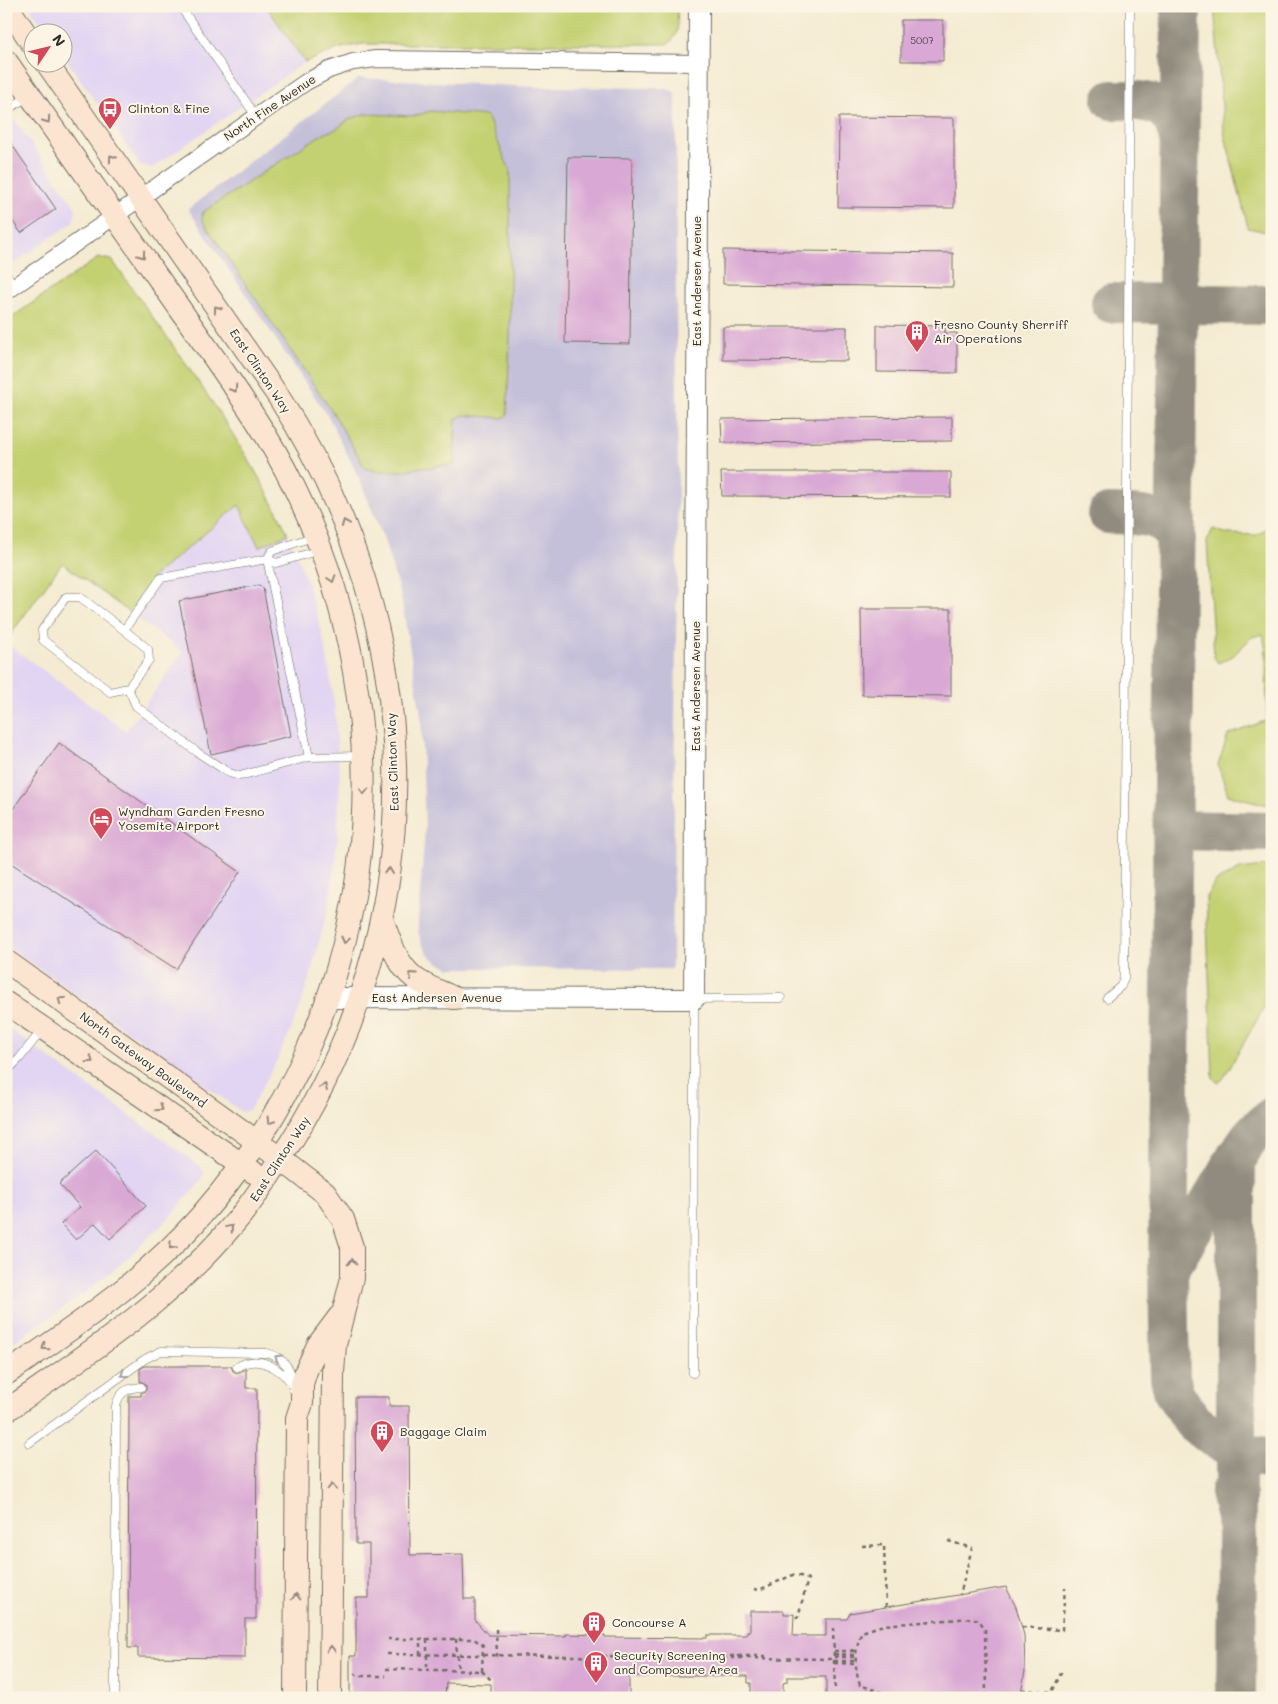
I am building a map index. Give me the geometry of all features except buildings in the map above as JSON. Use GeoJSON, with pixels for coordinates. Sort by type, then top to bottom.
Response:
{"type":"FeatureCollection","features":[{"type":"Feature","properties":{"kind":"main road"},"geometry":{"type":"LineString","coordinates":[[7,6],[22,29]]}},
{"type":"Feature","properties":{"kind":"main road"},"geometry":{"type":"LineString","coordinates":[[6,61],[228,378],[267,439],[292,483],[319,543],[338,599],[352,652],[364,756],[363,821],[356,887],[344,943],[328,998],[293,1080],[242,1163],[198,1219],[136,1280],[84,1320],[6,1374]]}},
{"type":"Feature","properties":{"kind":"main road","name":"East Clinton Way"},"geometry":{"type":"LineString","coordinates":[[6,1411],[117,1333],[167,1293],[217,1243],[255,1197],[281,1159],[321,1092],[343,1045],[360,998],[372,961],[382,920],[395,813],[394,749],[388,683],[378,627],[363,573],[346,526],[326,480],[278,396],[53,72]]}},
{"type":"Feature","properties":{"kind":"main road"},"geometry":{"type":"LineString","coordinates":[[319,543],[328,540],[341,552],[348,565],[388,683]]}},
{"type":"Feature","properties":{"kind":"main road"},"geometry":{"type":"LineString","coordinates":[[382,920],[395,954],[406,970],[421,983],[454,998]]}},
{"type":"Feature","properties":{"kind":"main road","name":"North Gateway Boulevard"},"geometry":{"type":"LineString","coordinates":[[6,960],[281,1159],[325,1193],[343,1219],[352,1247],[352,1278],[335,1346],[333,1373],[330,1698]]}},
{"type":"Feature","properties":{"kind":"main road"},"geometry":{"type":"LineString","coordinates":[[6,1003],[266,1181]]}},
{"type":"Feature","properties":{"kind":"main road"},"geometry":{"type":"LineString","coordinates":[[295,1698],[297,1418],[302,1403],[302,1384],[306,1371],[318,1345],[345,1309]]}},
{"type":"Feature","properties":{"kind":"street","name":"East Andersen Avenue"},"geometry":{"type":"LineString","coordinates":[[328,998],[694,999],[699,6]]}},
{"type":"Feature","properties":{"kind":"street","name":"North Fine Avenue"},"geometry":{"type":"LineString","coordinates":[[9,284],[140,198],[306,82],[329,70],[353,62],[376,59],[699,63]]}},
{"type":"Feature","properties":{"kind":"lane"},"geometry":{"type":"LineString","coordinates":[[180,6],[256,116]]}},
{"type":"Feature","properties":{"kind":"lane"},"geometry":{"type":"LineString","coordinates":[[1107,998],[1121,986],[1124,978],[1130,6]]}},
{"type":"Feature","properties":{"kind":"lane"},"geometry":{"type":"LineString","coordinates":[[6,111],[30,95]]}},
{"type":"Feature","properties":{"kind":"lane"},"geometry":{"type":"LineString","coordinates":[[309,757],[267,559],[272,551],[319,543]]}},
{"type":"Feature","properties":{"kind":"lane"},"geometry":{"type":"LineString","coordinates":[[124,630],[160,578],[267,559],[276,563],[319,543]]}},
{"type":"Feature","properties":{"kind":"lane"},"geometry":{"type":"LineString","coordinates":[[66,597],[80,597],[124,630],[148,649],[148,660],[128,688],[110,692],[43,640],[42,630],[66,597]]}},
{"type":"Feature","properties":{"kind":"lane"},"geometry":{"type":"LineString","coordinates":[[128,688],[136,706],[197,752],[229,773],[240,776],[309,757],[364,756]]}},
{"type":"Feature","properties":{"kind":"lane"},"geometry":{"type":"LineString","coordinates":[[694,1373],[694,999],[781,998]]}},
{"type":"Feature","properties":{"kind":"lane"},"geometry":{"type":"LineString","coordinates":[[6,1072],[19,1060],[43,1029]]}},
{"type":"Feature","properties":{"kind":"lane"},"geometry":{"type":"LineString","coordinates":[[29,1443],[146,1359],[161,1351],[268,1352],[276,1355],[284,1362],[290,1372],[297,1418]]}},
{"type":"Feature","properties":{"kind":"lane"},"geometry":{"type":"LineString","coordinates":[[237,1366],[247,1362],[270,1364],[293,1384]]}},
{"type":"Feature","properties":{"kind":"lane"},"geometry":{"type":"LineString","coordinates":[[115,1698],[116,1406],[120,1394],[126,1389],[140,1387]]}},
{"type":"Feature","properties":{"kind":"path"},"geometry":{"type":"LineString","coordinates":[[948,1542],[972,1548],[960,1595]]}},
{"type":"Feature","properties":{"kind":"path"},"geometry":{"type":"LineString","coordinates":[[862,1546],[884,1545],[886,1607]]}},
{"type":"Feature","properties":{"kind":"path"},"geometry":{"type":"LineString","coordinates":[[754,1589],[759,1590],[795,1574],[808,1579],[798,1617],[794,1617]]}},
{"type":"Feature","properties":{"kind":"path"},"geometry":{"type":"LineString","coordinates":[[1022,1627],[1062,1630],[1065,1588]]}},
{"type":"Feature","properties":{"kind":"path"},"geometry":{"type":"LineString","coordinates":[[898,1698],[860,1685],[857,1676],[856,1644],[862,1632],[883,1626],[964,1618],[979,1620],[985,1629],[986,1694],[984,1698]]}},
{"type":"Feature","properties":{"kind":"path"},"geometry":{"type":"LineString","coordinates":[[833,1628],[835,1691]]}},
{"type":"Feature","properties":{"kind":"path"},"geometry":{"type":"LineString","coordinates":[[496,1629],[497,1656],[769,1656]]}},
{"type":"Feature","properties":{"kind":"path"},"geometry":{"type":"LineString","coordinates":[[388,1639],[474,1639],[483,1645],[482,1671]]}},
{"type":"Feature","properties":{"kind":"path"},"geometry":{"type":"LineString","coordinates":[[420,1639],[420,1655]]}},
{"type":"Feature","properties":{"kind":"path"},"geometry":{"type":"LineString","coordinates":[[427,1639],[427,1670]]}},
{"type":"Feature","properties":{"kind":"path"},"geometry":{"type":"LineString","coordinates":[[456,1639],[458,1671]]}},
{"type":"Feature","properties":{"kind":"path"},"geometry":{"type":"LineString","coordinates":[[835,1658],[843,1651],[852,1651],[852,1648],[856,1658]]}},
{"type":"Feature","properties":{"kind":"path"},"geometry":{"type":"LineString","coordinates":[[386,1654],[492,1657],[856,1658]]}},
{"type":"Feature","properties":{"kind":"path"},"geometry":{"type":"LineString","coordinates":[[835,1658],[856,1658]]}},
{"type":"Feature","properties":{"kind":"path"},"geometry":{"type":"LineString","coordinates":[[386,1669],[482,1671],[491,1680]]}},
{"type":"Feature","properties":{"kind":"path"},"geometry":{"type":"LineString","coordinates":[[1022,1690],[1052,1692],[1063,1669]]}},
{"type":"Feature","properties":{"kind":"path"},"geometry":{"type":"LineString","coordinates":[[354,1673],[358,1676],[386,1676]]}},
{"type":"Feature","properties":{"kind":"shaded area"},"geometry":{"type":"Polygon","coordinates":[[[33,6],[267,6],[305,62],[152,168],[140,165],[72,68],[72,22],[40,22],[32,11],[33,6]]]}},
{"type":"Feature","properties":{"kind":"shaded area"},"geometry":{"type":"Polygon","coordinates":[[[359,78],[534,87],[665,88],[674,92],[676,96],[678,481],[672,969],[451,968],[439,963],[429,955],[422,944],[418,931],[425,828],[421,715],[401,597],[384,540],[359,478],[329,418],[188,209],[359,78]]]}},
{"type":"Feature","properties":{"kind":"shaded area"},"geometry":{"type":"Polygon","coordinates":[[[6,108],[76,208],[73,222],[6,269],[6,108]]]}},
{"type":"Feature","properties":{"kind":"shaded area"},"geometry":{"type":"Polygon","coordinates":[[[239,504],[259,547],[288,534],[305,577],[320,625],[327,657],[334,701],[340,778],[337,844],[333,877],[327,912],[310,976],[296,1018],[278,1058],[250,1109],[242,1112],[6,945],[6,643],[126,731],[183,652],[129,612],[153,577],[239,504]]]}},
{"type":"Feature","properties":{"kind":"shaded area"},"geometry":{"type":"Polygon","coordinates":[[[6,1027],[200,1166],[204,1173],[201,1180],[171,1216],[123,1262],[85,1293],[6,1347],[6,1027]]]}},
{"type":"Feature","properties":{"kind":"green space"},"geometry":{"type":"Polygon","coordinates":[[[266,6],[677,6],[678,28],[674,38],[666,44],[363,44],[341,48],[305,62],[266,6]]]}},
{"type":"Feature","properties":{"kind":"green space"},"geometry":{"type":"Polygon","coordinates":[[[1214,6],[1272,6],[1272,233],[1248,228],[1224,132],[1214,6]]]}},
{"type":"Feature","properties":{"kind":"green space"},"geometry":{"type":"Polygon","coordinates":[[[431,111],[487,116],[510,171],[510,336],[507,416],[502,418],[463,415],[456,419],[454,464],[404,471],[375,471],[365,468],[333,413],[202,220],[203,212],[319,136],[336,129],[348,120],[364,114],[415,116],[431,111]]]}},
{"type":"Feature","properties":{"kind":"green space"},"geometry":{"type":"Polygon","coordinates":[[[98,258],[112,260],[206,393],[250,462],[288,534],[259,547],[239,505],[153,577],[129,612],[62,563],[6,641],[6,321],[98,258]]]}},
{"type":"Feature","properties":{"kind":"green space"},"geometry":{"type":"Polygon","coordinates":[[[1272,524],[1272,806],[1228,795],[1218,765],[1228,735],[1267,720],[1266,652],[1263,634],[1252,637],[1233,656],[1218,663],[1214,657],[1207,541],[1213,529],[1228,534],[1257,535],[1272,524]]]}},
{"type":"Feature","properties":{"kind":"green space"},"geometry":{"type":"Polygon","coordinates":[[[1272,865],[1272,994],[1223,1079],[1218,1083],[1213,1078],[1206,897],[1215,882],[1240,869],[1272,865]]]}},
{"type":"Feature","properties":{"kind":"taxiway"},"geometry":{"type":"LineString","coordinates":[[1181,6],[1168,1272],[1170,1378],[1174,1393],[1192,1421],[1236,1453],[1272,1459]]}},
{"type":"Feature","properties":{"kind":"taxiway"},"geometry":{"type":"LineString","coordinates":[[1112,100],[1138,101],[1159,106],[1173,120],[1180,147]]}},
{"type":"Feature","properties":{"kind":"taxiway"},"geometry":{"type":"LineString","coordinates":[[1111,303],[1272,305]]}},
{"type":"Feature","properties":{"kind":"taxiway"},"geometry":{"type":"LineString","coordinates":[[1108,514],[1137,515],[1156,520],[1165,524],[1176,540]]}},
{"type":"Feature","properties":{"kind":"taxiway"},"geometry":{"type":"LineString","coordinates":[[1173,830],[1272,832]]}},
{"type":"Feature","properties":{"kind":"taxiway"},"geometry":{"type":"LineString","coordinates":[[1236,1517],[1236,1167],[1240,1152],[1248,1139],[1272,1117]]}},
{"type":"Feature","properties":{"kind":"taxiway"},"geometry":{"type":"LineString","coordinates":[[1169,1270],[1236,1157]]}},
{"type":"Feature","properties":{"kind":"taxiway"},"geometry":{"type":"LineString","coordinates":[[1230,1492],[1236,1517],[1237,1536],[1236,1698]]}},
{"type":"Feature","properties":{"kind":"place","name":"Clinton & Fine"},"geometry":{"type":"Point","coordinates":[110,130]}},
{"type":"Feature","properties":{"kind":"place","name":"Fresno County Sherriff Air Operations"},"geometry":{"type":"Point","coordinates":[917,353]}},
{"type":"Feature","properties":{"kind":"place","name":"Wyndham Garden Fresno Yosemite Airport"},"geometry":{"type":"Point","coordinates":[101,840]}},
{"type":"Feature","properties":{"kind":"place","name":"Baggage Claim"},"geometry":{"type":"Point","coordinates":[382,1453]}},
{"type":"Feature","properties":{"kind":"place","name":"Concourse A"},"geometry":{"type":"Point","coordinates":[594,1644]}},
{"type":"Feature","properties":{"kind":"place","name":"Security Screening and Composure Area"},"geometry":{"type":"Point","coordinates":[596,1684]}}]}
